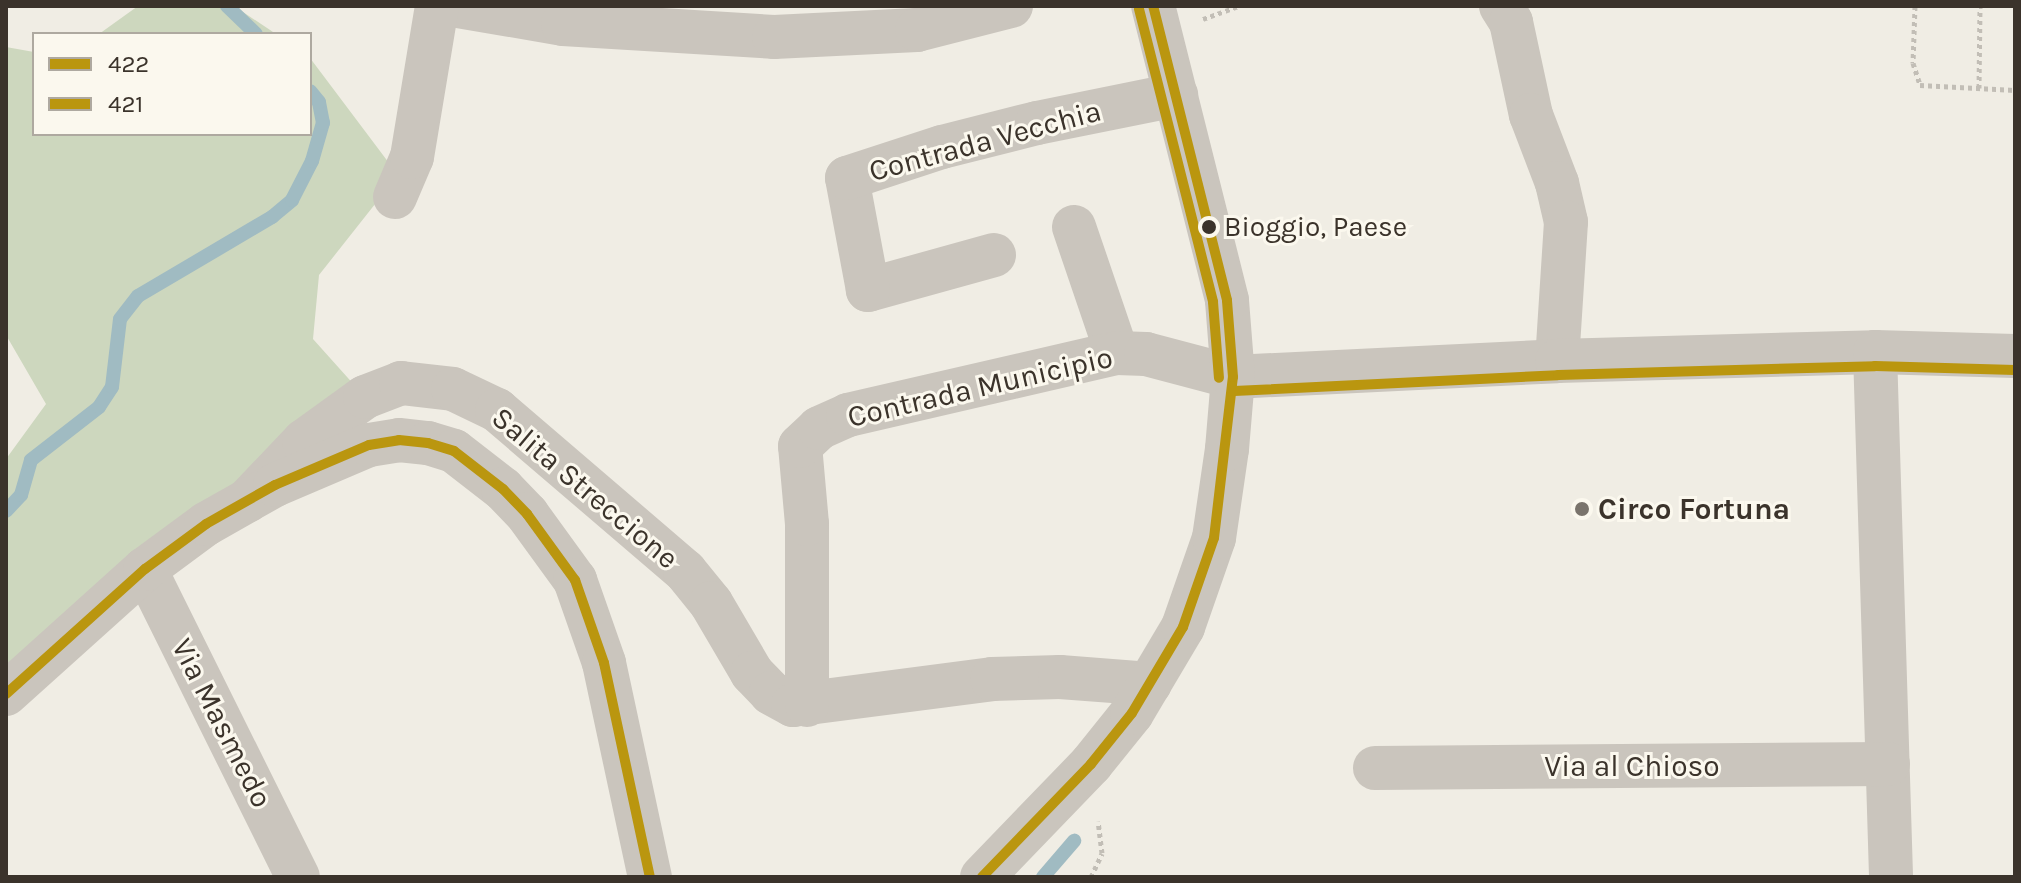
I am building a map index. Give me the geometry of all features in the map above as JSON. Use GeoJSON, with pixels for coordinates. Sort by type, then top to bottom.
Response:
{"type":"FeatureCollection","features":[{"type":"Feature","properties":{"kind":"street"},"geometry":{"type":"LineString","coordinates":[[395,197],[412,157],[443,7],[563,24],[680,34],[774,37],[917,30],[1011,6]]}},
{"type":"Feature","properties":{"kind":"street"},"geometry":{"type":"LineString","coordinates":[[982,877],[1100,754],[1150,684],[1183,627],[1214,538],[1227,449],[1233,377],[1227,300],[1153,6]]}},
{"type":"Feature","properties":{"kind":"street"},"geometry":{"type":"LineString","coordinates":[[1501,6],[1511,22],[1531,115],[1557,183],[1566,222],[1557,361]]}},
{"type":"Feature","properties":{"kind":"street","name":"Contrada Vecchia"},"geometry":{"type":"LineString","coordinates":[[994,255],[868,290],[847,178],[942,147],[1023,126],[1176,95]]}},
{"type":"Feature","properties":{"kind":"street"},"geometry":{"type":"LineString","coordinates":[[1074,227],[1117,353]]}},
{"type":"Feature","properties":{"kind":"street"},"geometry":{"type":"LineString","coordinates":[[1875,352],[1891,877]]}},
{"type":"Feature","properties":{"kind":"street","name":"Contrada Municipio"},"geometry":{"type":"LineString","coordinates":[[807,705],[807,524],[800,446],[807,436],[848,415],[1117,353],[1146,354],[1233,377],[1557,361],[1875,352],[2015,356]]}},
{"type":"Feature","properties":{"kind":"street","name":"Salita Streccione"},"geometry":{"type":"LineString","coordinates":[[247,501],[304,441],[365,397],[401,383],[453,389],[497,410],[674,561],[711,603],[752,673],[771,693],[793,705],[807,705]]}},
{"type":"Feature","properties":{"kind":"street"},"geometry":{"type":"LineString","coordinates":[[6,694],[145,569],[206,524],[338,456],[369,445],[399,440],[428,443],[454,451],[503,489],[527,514],[575,580],[604,663],[650,877]]}},
{"type":"Feature","properties":{"kind":"street","name":"Via Masmedo"},"geometry":{"type":"LineString","coordinates":[[145,569],[298,877]]}},
{"type":"Feature","properties":{"kind":"street"},"geometry":{"type":"LineString","coordinates":[[807,705],[992,679],[1060,677],[1150,684]]}},
{"type":"Feature","properties":{"kind":"street","name":"Via al Chioso"},"geometry":{"type":"LineString","coordinates":[[1375,768],[1888,764]]}},
{"type":"Feature","properties":{"kind":"path"},"geometry":{"type":"LineString","coordinates":[[1915,6],[1913,63],[1920,85],[2015,90]]}},
{"type":"Feature","properties":{"kind":"path"},"geometry":{"type":"LineString","coordinates":[[1979,88],[1980,6]]}},
{"type":"Feature","properties":{"kind":"green space"},"geometry":{"type":"Polygon","coordinates":[[[138,6],[234,6],[273,32],[102,32],[138,6]]]}},
{"type":"Feature","properties":{"kind":"green space"},"geometry":{"type":"Polygon","coordinates":[[[6,47],[32,52],[32,136],[312,136],[312,61],[398,175],[319,275],[313,339],[365,397],[6,694],[6,459],[46,404],[6,335],[6,47]]]}},
{"type":"Feature","properties":{"kind":"waterway"},"geometry":{"type":"LineString","coordinates":[[227,6],[254,32]]}},
{"type":"Feature","properties":{"kind":"waterway"},"geometry":{"type":"LineString","coordinates":[[6,511],[21,495],[31,460],[99,407],[112,387],[120,319],[138,296],[272,217],[292,200],[312,161],[323,123],[319,102],[312,93]]}},
{"type":"Feature","properties":{"kind":"waterway"},"geometry":{"type":"LineString","coordinates":[[1043,877],[1074,841]]}},
{"type":"Feature","properties":{"kind":"transit line","name":"422"},"geometry":{"type":"LineString","coordinates":[[982,877],[1091,764],[1132,713],[1183,627],[1214,538],[1233,377],[1227,300],[1153,6]]}},
{"type":"Feature","properties":{"kind":"transit line","name":"421"},"geometry":{"type":"LineString","coordinates":[[1139,9],[1213,302],[1219,378]]}},
{"type":"Feature","properties":{"kind":"transit line","name":"421"},"geometry":{"type":"LineString","coordinates":[[1234,391],[1558,375],[1875,366],[2015,370]]}},
{"type":"Feature","properties":{"kind":"transit line","name":"422"},"geometry":{"type":"LineString","coordinates":[[6,694],[145,569],[206,524],[275,485],[369,445],[399,440],[428,443],[454,451],[503,489],[527,514],[575,580],[604,663],[650,877]]}},
{"type":"Feature","properties":{"kind":"place","name":"Bioggio, Paese"},"geometry":{"type":"Point","coordinates":[1209,227]}},
{"type":"Feature","properties":{"kind":"place","name":"Circo Fortuna"},"geometry":{"type":"Point","coordinates":[1582,509]}}]}
